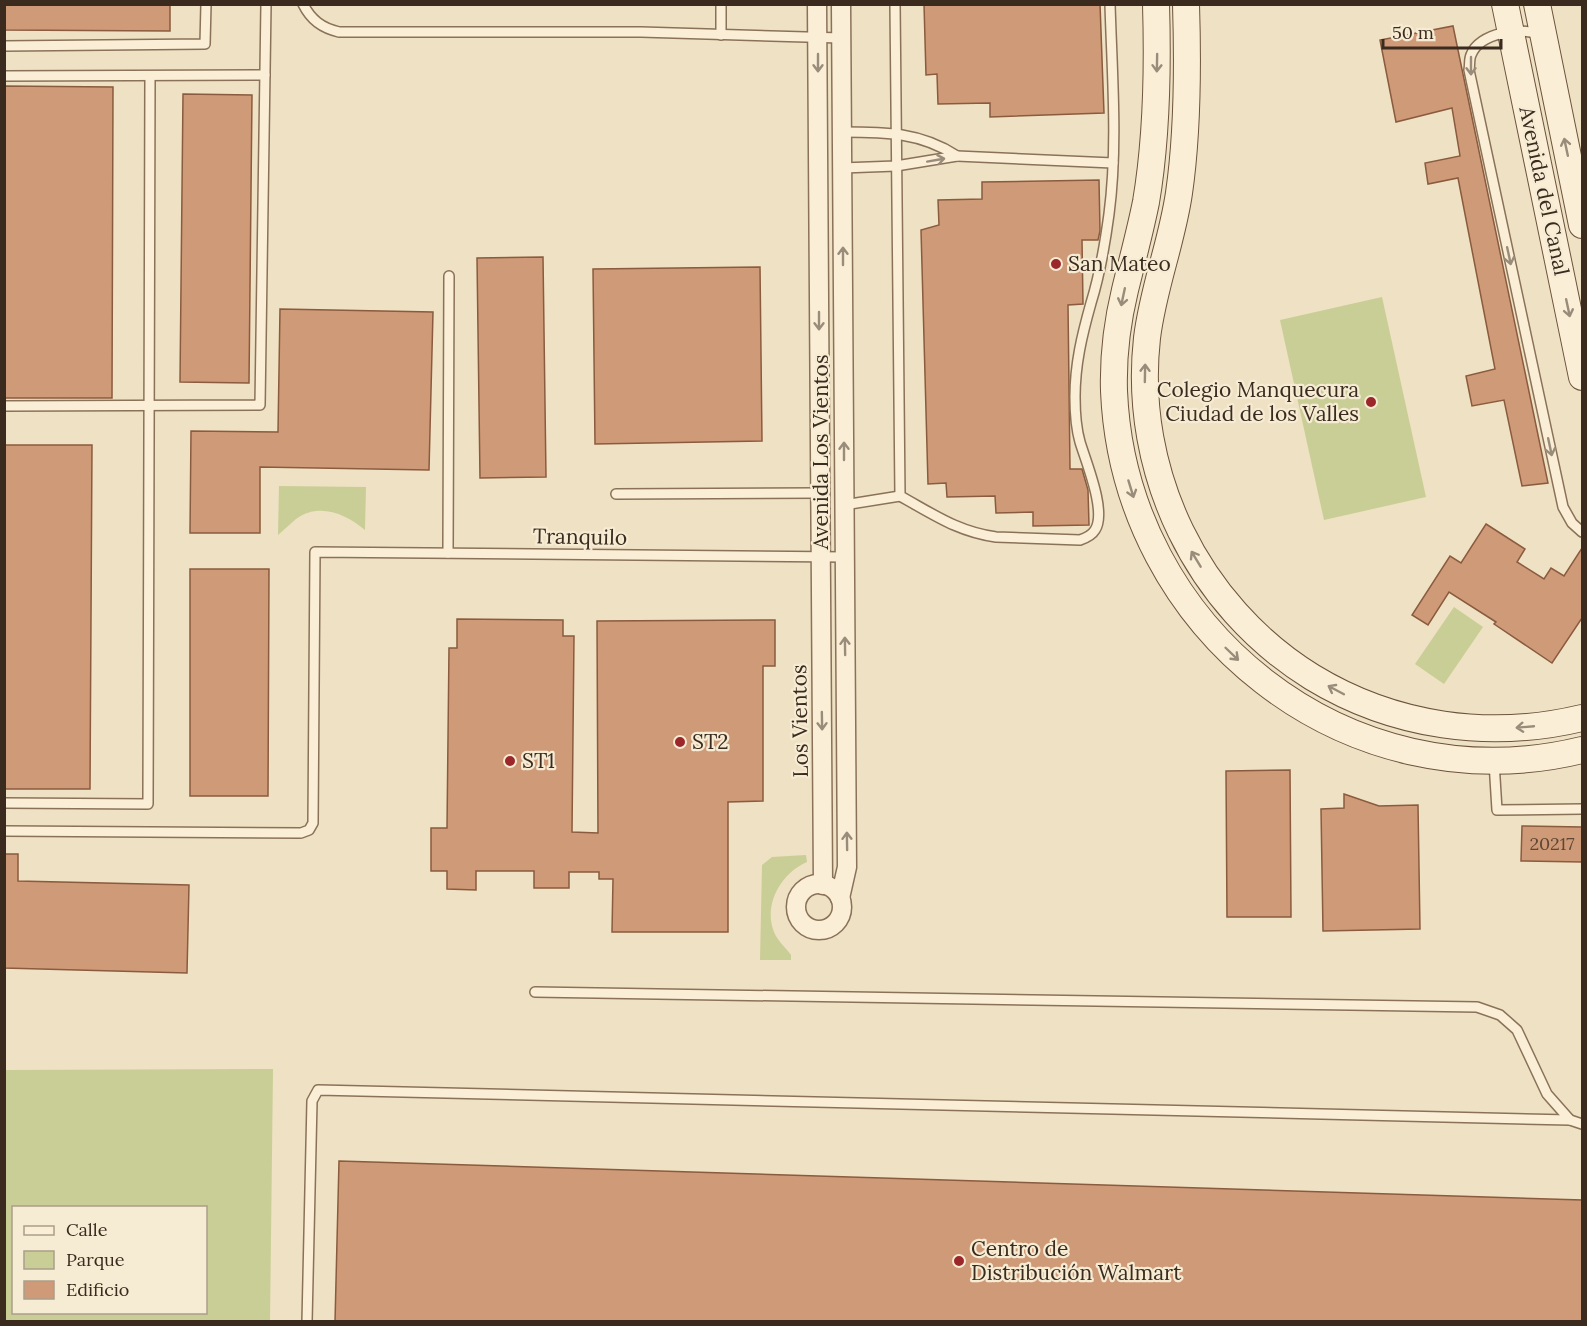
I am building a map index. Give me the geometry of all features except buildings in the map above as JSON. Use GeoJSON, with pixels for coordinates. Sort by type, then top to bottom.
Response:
{"type":"FeatureCollection","features":[{"type":"Feature","properties":{"kind":"street","name":"Avenida Los Vientos"},"geometry":{"type":"LineString","coordinates":[[817,4],[821,557]]}},
{"type":"Feature","properties":{"kind":"street","name":"Avenida Los Vientos"},"geometry":{"type":"LineString","coordinates":[[823,885],[806,888],[797,903],[799,919],[807,927],[818,931],[830,928],[841,915],[840,898],[847,867],[841,4]]}},
{"type":"Feature","properties":{"kind":"street"},"geometry":{"type":"LineString","coordinates":[[1156,4],[1156,80],[1151,165],[1141,230],[1120,314],[1114,366],[1115,411],[1122,458],[1136,506],[1161,562],[1193,611],[1251,672],[1297,705],[1346,730],[1398,747],[1445,757],[1493,760],[1536,758],[1582,750]]}},
{"type":"Feature","properties":{"kind":"street"},"geometry":{"type":"LineString","coordinates":[[1186,4],[1187,86],[1182,168],[1175,218],[1151,313],[1145,375],[1146,414],[1156,467],[1171,510],[1195,558],[1227,604],[1282,656],[1325,684],[1372,706],[1420,721],[1486,729],[1536,727],[1582,718]]}},
{"type":"Feature","properties":{"kind":"street","name":"Avenida del Canal"},"geometry":{"type":"LineString","coordinates":[[1505,4],[1582,377]]}},
{"type":"Feature","properties":{"kind":"street","name":"Avenida del Canal"},"geometry":{"type":"LineString","coordinates":[[1537,4],[1582,225]]}},
{"type":"Feature","properties":{"kind":"street","name":"Los Vientos"},"geometry":{"type":"LineString","coordinates":[[821,557],[823,885]]}},
{"type":"Feature","properties":{"kind":"street"},"geometry":{"type":"LineString","coordinates":[[823,885],[833,889],[840,898]]}},
{"type":"Feature","properties":{"kind":"lane"},"geometry":{"type":"LineString","coordinates":[[4,46],[205,44],[206,4]]}},
{"type":"Feature","properties":{"kind":"lane"},"geometry":{"type":"LineString","coordinates":[[4,406],[260,405],[266,4]]}},
{"type":"Feature","properties":{"kind":"lane"},"geometry":{"type":"LineString","coordinates":[[303,4],[311,18],[317,23],[339,32],[640,32],[842,38]]}},
{"type":"Feature","properties":{"kind":"lane"},"geometry":{"type":"LineString","coordinates":[[721,4],[721,35]]}},
{"type":"Feature","properties":{"kind":"lane"},"geometry":{"type":"LineString","coordinates":[[895,4],[900,496]]}},
{"type":"Feature","properties":{"kind":"lane"},"geometry":{"type":"LineString","coordinates":[[844,505],[900,496],[957,527],[982,536],[1080,540],[1095,530],[1099,518],[1093,480],[1080,441],[1076,376],[1082,333],[1094,293],[1109,212],[1113,163],[1110,4]]}},
{"type":"Feature","properties":{"kind":"lane"},"geometry":{"type":"LineString","coordinates":[[1543,37],[1526,30],[1510,31],[1479,44],[1471,55],[1469,70],[1563,507],[1572,523],[1582,532]]}},
{"type":"Feature","properties":{"kind":"lane"},"geometry":{"type":"LineString","coordinates":[[4,76],[265,75]]}},
{"type":"Feature","properties":{"kind":"lane"},"geometry":{"type":"LineString","coordinates":[[4,803],[148,804],[150,76]]}},
{"type":"Feature","properties":{"kind":"lane"},"geometry":{"type":"LineString","coordinates":[[842,132],[896,134],[921,138],[957,156]]}},
{"type":"Feature","properties":{"kind":"lane"},"geometry":{"type":"LineString","coordinates":[[842,168],[896,166],[957,156],[1113,163]]}},
{"type":"Feature","properties":{"kind":"lane"},"geometry":{"type":"LineString","coordinates":[[448,554],[449,276]]}},
{"type":"Feature","properties":{"kind":"lane"},"geometry":{"type":"LineString","coordinates":[[616,494],[820,493]]}},
{"type":"Feature","properties":{"kind":"lane","name":"Tranquilo"},"geometry":{"type":"LineString","coordinates":[[4,831],[301,833],[309,830],[313,822],[315,552],[844,557]]}},
{"type":"Feature","properties":{"kind":"lane"},"geometry":{"type":"LineString","coordinates":[[1493,760],[1497,810],[1582,809]]}},
{"type":"Feature","properties":{"kind":"lane"},"geometry":{"type":"LineString","coordinates":[[536,992],[1477,1007],[1500,1015],[1517,1030],[1547,1094],[1570,1120]]}},
{"type":"Feature","properties":{"kind":"lane"},"geometry":{"type":"LineString","coordinates":[[307,1322],[312,1101],[318,1090],[1570,1120],[1582,1124]]}},
{"type":"Feature","properties":{"kind":"green space"},"geometry":{"type":"Polygon","coordinates":[[[1382,297],[1426,497],[1324,520],[1280,320],[1382,297]]]}},
{"type":"Feature","properties":{"kind":"green space"},"geometry":{"type":"Polygon","coordinates":[[[279,486],[366,487],[365,530],[341,515],[314,511],[296,519],[278,535],[279,486]]]}},
{"type":"Feature","properties":{"kind":"green space"},"geometry":{"type":"Polygon","coordinates":[[[1454,607],[1483,627],[1444,684],[1415,664],[1454,607]]]}},
{"type":"Feature","properties":{"kind":"green space"},"geometry":{"type":"Polygon","coordinates":[[[806,855],[807,862],[789,874],[782,882],[771,911],[774,932],[791,955],[791,960],[760,960],[762,865],[772,857],[806,855]]]}},
{"type":"Feature","properties":{"kind":"green space"},"geometry":{"type":"Polygon","coordinates":[[[273,1069],[270,1321],[5,1321],[5,1070],[273,1069]]]}},
{"type":"Feature","properties":{"kind":"place","name":"San Mateo"},"geometry":{"type":"Point","coordinates":[1056,264]}},
{"type":"Feature","properties":{"kind":"place","name":"Colegio Manquecura Ciudad de los Valles"},"geometry":{"type":"Point","coordinates":[1371,402]}},
{"type":"Feature","properties":{"kind":"place","name":"ST2"},"geometry":{"type":"Point","coordinates":[680,742]}},
{"type":"Feature","properties":{"kind":"place","name":"ST1"},"geometry":{"type":"Point","coordinates":[510,761]}},
{"type":"Feature","properties":{"kind":"place","name":"Centro de Distribución Walmart"},"geometry":{"type":"Point","coordinates":[959,1261]}}]}
